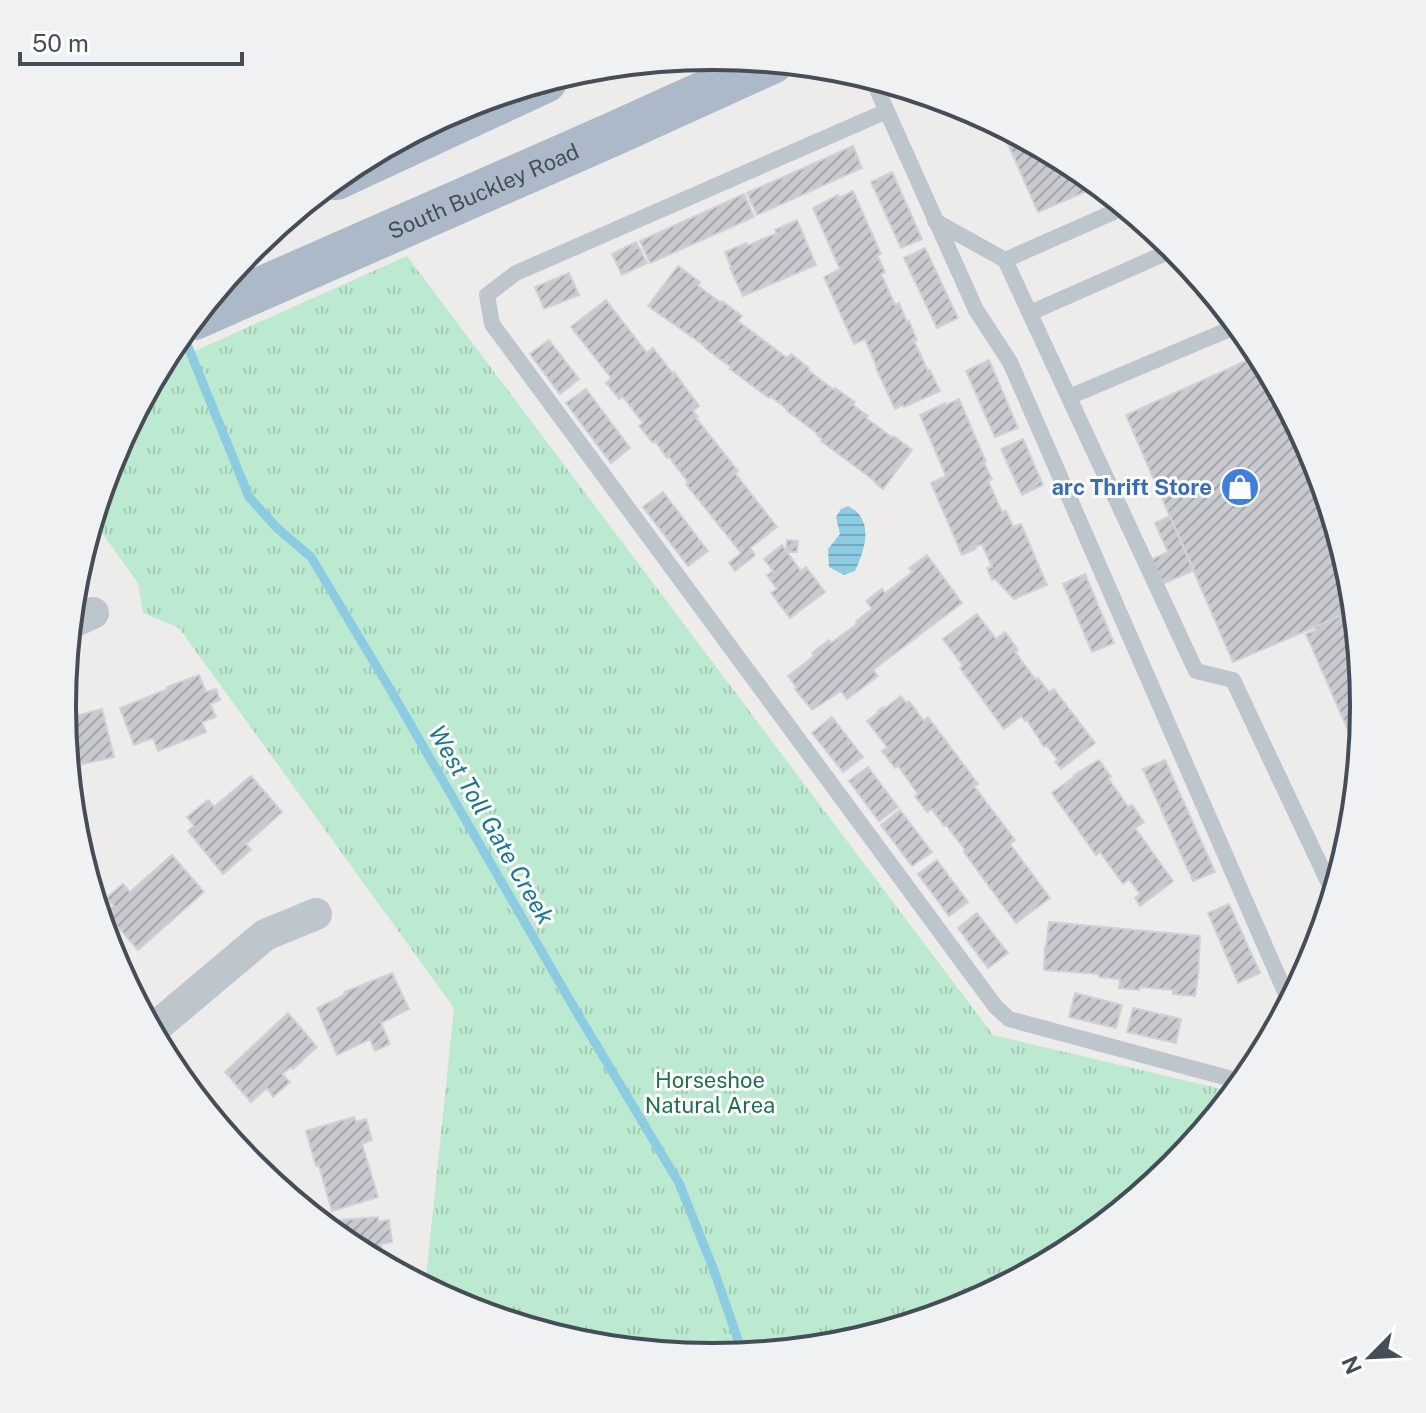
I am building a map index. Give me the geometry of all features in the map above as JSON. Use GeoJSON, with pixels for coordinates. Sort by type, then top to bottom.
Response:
{"type":"FeatureCollection","features":[{"type":"Feature","properties":{"kind":"main road"},"geometry":{"type":"LineString","coordinates":[[687,100],[707,70]]}},
{"type":"Feature","properties":{"kind":"main road","name":"South Buckley Road"},"geometry":{"type":"LineString","coordinates":[[217,308],[752,71]]}},
{"type":"Feature","properties":{"kind":"street"},"geometry":{"type":"LineString","coordinates":[[161,1023],[265,935],[316,914]]}},
{"type":"Feature","properties":{"kind":"lane"},"geometry":{"type":"LineString","coordinates":[[878,92],[976,310],[1010,362],[1284,989]]}},
{"type":"Feature","properties":{"kind":"lane"},"geometry":{"type":"LineString","coordinates":[[887,111],[516,273],[487,295],[492,324],[995,1006],[1009,1019],[1229,1078]]}},
{"type":"Feature","properties":{"kind":"lane"},"geometry":{"type":"LineString","coordinates":[[1005,260],[1113,212]]}},
{"type":"Feature","properties":{"kind":"lane"},"geometry":{"type":"LineString","coordinates":[[934,220],[1005,260],[1196,671],[1233,680],[1326,877]]}},
{"type":"Feature","properties":{"kind":"lane"},"geometry":{"type":"LineString","coordinates":[[1030,313],[1162,255]]}},
{"type":"Feature","properties":{"kind":"lane"},"geometry":{"type":"LineString","coordinates":[[1069,397],[1226,331]]}},
{"type":"Feature","properties":{"kind":"green space","name":"Horseshoe Natural Area"},"geometry":{"type":"Polygon","coordinates":[[[407,256],[993,1035],[1221,1089],[1218,1094],[1163,1157],[1133,1185],[1067,1236],[957,1295],[837,1331],[755,1342],[671,1342],[630,1338],[589,1331],[508,1309],[426,1275],[454,1008],[179,628],[143,613],[138,583],[101,531],[142,425],[182,357],[407,256]]]}},
{"type":"Feature","properties":{"kind":"water"},"geometry":{"type":"Polygon","coordinates":[[[848,506],[862,519],[865,536],[855,571],[844,575],[829,567],[828,549],[840,534],[836,517],[841,509],[848,506]]]}},
{"type":"Feature","properties":{"kind":"building"},"geometry":{"type":"Polygon","coordinates":[[[1007,142],[1086,191],[1038,212],[1007,142]]]}},
{"type":"Feature","properties":{"kind":"building"},"geometry":{"type":"Polygon","coordinates":[[[853,146],[862,168],[757,215],[747,193],[853,146]]]}},
{"type":"Feature","properties":{"kind":"building"},"geometry":{"type":"Polygon","coordinates":[[[892,172],[922,239],[901,248],[871,182],[892,172]]]}},
{"type":"Feature","properties":{"kind":"building"},"geometry":{"type":"Polygon","coordinates":[[[853,191],[881,254],[877,255],[885,272],[881,274],[895,305],[899,303],[909,321],[917,340],[914,341],[940,391],[895,409],[865,339],[854,344],[824,277],[840,269],[813,208],[853,191]]]}},
{"type":"Feature","properties":{"kind":"building"},"geometry":{"type":"Polygon","coordinates":[[[744,194],[754,217],[650,263],[640,241],[744,194]]]}},
{"type":"Feature","properties":{"kind":"building"},"geometry":{"type":"Polygon","coordinates":[[[797,220],[816,265],[743,296],[725,252],[777,233],[775,230],[797,220]]]}},
{"type":"Feature","properties":{"kind":"building"},"geometry":{"type":"Polygon","coordinates":[[[636,242],[647,263],[622,275],[612,254],[636,242]]]}},
{"type":"Feature","properties":{"kind":"building"},"geometry":{"type":"Polygon","coordinates":[[[925,248],[958,318],[937,328],[904,258],[925,248]]]}},
{"type":"Feature","properties":{"kind":"building"},"geometry":{"type":"Polygon","coordinates":[[[678,266],[700,282],[698,286],[742,316],[738,321],[787,358],[791,354],[834,390],[855,402],[853,405],[868,416],[866,418],[912,450],[883,489],[821,441],[818,434],[788,410],[648,306],[678,266]]]}},
{"type":"Feature","properties":{"kind":"building"},"geometry":{"type":"Polygon","coordinates":[[[569,273],[579,295],[544,309],[535,287],[569,273]]]}},
{"type":"Feature","properties":{"kind":"building"},"geometry":{"type":"Polygon","coordinates":[[[606,300],[647,353],[653,348],[674,372],[699,406],[693,411],[696,418],[777,527],[750,548],[755,555],[735,571],[729,563],[741,553],[686,484],[688,482],[669,457],[639,426],[643,423],[623,397],[619,399],[606,383],[611,378],[571,327],[606,300]]]}},
{"type":"Feature","properties":{"kind":"building"},"geometry":{"type":"Polygon","coordinates":[[[549,340],[579,379],[560,394],[530,354],[549,340]]]}},
{"type":"Feature","properties":{"kind":"building"},"geometry":{"type":"Polygon","coordinates":[[[989,360],[1018,428],[995,437],[966,371],[989,360]]]}},
{"type":"Feature","properties":{"kind":"building","name":"arc Thrift Store"},"geometry":{"type":"Polygon","coordinates":[[[1247,361],[1284,425],[1316,502],[1328,542],[1343,615],[1233,662],[1126,415],[1247,361]]]}},
{"type":"Feature","properties":{"kind":"building"},"geometry":{"type":"Polygon","coordinates":[[[586,389],[630,448],[611,463],[566,403],[586,389]]]}},
{"type":"Feature","properties":{"kind":"building"},"geometry":{"type":"Polygon","coordinates":[[[959,399],[986,462],[992,479],[988,481],[1002,512],[1006,511],[1013,527],[1021,524],[1047,585],[1014,599],[995,579],[992,580],[987,568],[992,567],[982,544],[962,555],[931,483],[946,476],[920,415],[959,399]]]}},
{"type":"Feature","properties":{"kind":"building"},"geometry":{"type":"Polygon","coordinates":[[[1023,439],[1043,485],[1022,495],[1001,449],[1023,439]]]}},
{"type":"Feature","properties":{"kind":"building"},"geometry":{"type":"Polygon","coordinates":[[[663,492],[708,551],[688,566],[643,507],[663,492]]]}},
{"type":"Feature","properties":{"kind":"building"},"geometry":{"type":"Polygon","coordinates":[[[1170,516],[1194,570],[1163,584],[1152,559],[1168,552],[1155,523],[1170,516]]]}},
{"type":"Feature","properties":{"kind":"building"},"geometry":{"type":"Polygon","coordinates":[[[787,540],[798,541],[797,552],[787,552],[801,571],[806,567],[825,592],[790,618],[771,593],[777,589],[767,575],[773,571],[764,559],[782,545],[786,551],[787,540]]]}},
{"type":"Feature","properties":{"kind":"building"},"geometry":{"type":"Polygon","coordinates":[[[927,555],[962,603],[873,670],[878,676],[847,699],[841,691],[812,710],[788,676],[829,640],[831,643],[857,624],[856,621],[872,609],[866,601],[882,589],[885,593],[913,572],[909,568],[927,555]]]}},
{"type":"Feature","properties":{"kind":"building"},"geometry":{"type":"Polygon","coordinates":[[[1085,574],[1114,643],[1092,652],[1063,584],[1085,574]]]}},
{"type":"Feature","properties":{"kind":"building"},"geometry":{"type":"Polygon","coordinates":[[[977,614],[996,639],[1005,632],[1018,650],[1015,652],[1036,680],[1038,678],[1049,692],[1054,689],[1095,743],[1061,769],[1055,762],[1058,760],[1046,745],[1044,747],[1027,720],[1021,716],[1004,729],[943,639],[977,614]]]}},
{"type":"Feature","properties":{"kind":"building"},"geometry":{"type":"Polygon","coordinates":[[[1343,615],[1350,706],[1347,728],[1306,634],[1316,630],[1315,627],[1343,615]]]}},
{"type":"Feature","properties":{"kind":"building"},"geometry":{"type":"Polygon","coordinates":[[[199,675],[206,692],[216,689],[220,700],[210,704],[216,717],[202,722],[206,732],[158,751],[153,738],[134,745],[120,708],[199,675]]]}},
{"type":"Feature","properties":{"kind":"building"},"geometry":{"type":"Polygon","coordinates":[[[901,696],[906,703],[909,701],[924,721],[928,717],[978,784],[974,786],[1015,840],[1010,844],[1050,898],[1016,923],[946,825],[932,809],[927,812],[898,766],[895,768],[882,751],[887,747],[867,721],[901,696]]]}},
{"type":"Feature","properties":{"kind":"building"},"geometry":{"type":"Polygon","coordinates":[[[102,709],[114,757],[80,765],[76,716],[102,709]]]}},
{"type":"Feature","properties":{"kind":"building"},"geometry":{"type":"Polygon","coordinates":[[[832,717],[863,757],[843,772],[812,733],[832,717]]]}},
{"type":"Feature","properties":{"kind":"building"},"geometry":{"type":"Polygon","coordinates":[[[1099,760],[1128,807],[1132,805],[1144,822],[1135,828],[1173,881],[1140,906],[1135,898],[1140,894],[1129,879],[1123,884],[1100,852],[1096,855],[1052,793],[1099,760]]]}},
{"type":"Feature","properties":{"kind":"building"},"geometry":{"type":"Polygon","coordinates":[[[1165,760],[1215,872],[1193,881],[1143,769],[1165,760]]]}},
{"type":"Feature","properties":{"kind":"building"},"geometry":{"type":"Polygon","coordinates":[[[868,767],[898,807],[879,821],[849,781],[868,767]]]}},
{"type":"Feature","properties":{"kind":"building"},"geometry":{"type":"Polygon","coordinates":[[[251,776],[282,812],[246,844],[251,850],[223,874],[188,831],[194,826],[187,817],[208,800],[214,807],[251,776]]]}},
{"type":"Feature","properties":{"kind":"building"},"geometry":{"type":"Polygon","coordinates":[[[900,810],[932,852],[912,866],[881,825],[900,810]]]}},
{"type":"Feature","properties":{"kind":"building"},"geometry":{"type":"Polygon","coordinates":[[[172,855],[204,892],[138,950],[115,923],[110,910],[114,906],[106,898],[123,884],[130,892],[172,855]]]}},
{"type":"Feature","properties":{"kind":"building"},"geometry":{"type":"Polygon","coordinates":[[[937,860],[968,902],[949,916],[918,874],[937,860]]]}},
{"type":"Feature","properties":{"kind":"building"},"geometry":{"type":"Polygon","coordinates":[[[1229,904],[1260,973],[1238,983],[1208,913],[1229,904]]]}},
{"type":"Feature","properties":{"kind":"building"},"geometry":{"type":"Polygon","coordinates":[[[977,913],[1008,953],[988,968],[958,928],[977,913]]]}},
{"type":"Feature","properties":{"kind":"building"},"geometry":{"type":"Polygon","coordinates":[[[1049,922],[1200,936],[1195,996],[1173,994],[1173,990],[1119,988],[1120,979],[1099,977],[1099,974],[1044,970],[1049,922]]]}},
{"type":"Feature","properties":{"kind":"building"},"geometry":{"type":"Polygon","coordinates":[[[392,973],[409,1009],[381,1023],[390,1044],[375,1051],[370,1039],[337,1055],[317,1008],[345,995],[344,992],[392,973]]]}},
{"type":"Feature","properties":{"kind":"building"},"geometry":{"type":"Polygon","coordinates":[[[1075,993],[1122,1005],[1116,1028],[1069,1017],[1075,993]]]}},
{"type":"Feature","properties":{"kind":"building"},"geometry":{"type":"Polygon","coordinates":[[[1133,1008],[1181,1019],[1176,1043],[1127,1032],[1133,1008]]]}},
{"type":"Feature","properties":{"kind":"building"},"geometry":{"type":"Polygon","coordinates":[[[288,1013],[317,1047],[293,1069],[291,1067],[282,1074],[290,1082],[273,1097],[267,1088],[251,1102],[225,1072],[288,1013]]]}},
{"type":"Feature","properties":{"kind":"building"},"geometry":{"type":"Polygon","coordinates":[[[354,1117],[356,1122],[366,1119],[372,1140],[362,1144],[378,1197],[332,1211],[306,1131],[354,1117]]]}},
{"type":"Feature","properties":{"kind":"building"},"geometry":{"type":"Polygon","coordinates":[[[378,1217],[378,1222],[389,1220],[392,1242],[381,1244],[382,1250],[338,1220],[378,1217]]]}},
{"type":"Feature","properties":{"kind":"waterway","name":"West Toll Gate Creek"},"geometry":{"type":"LineString","coordinates":[[188,347],[249,497],[277,528],[311,557],[679,1183],[739,1342]]}},
{"type":"Feature","properties":{"kind":"place","name":"arc Thrift Store"},"geometry":{"type":"Point","coordinates":[1240,487]}}]}
